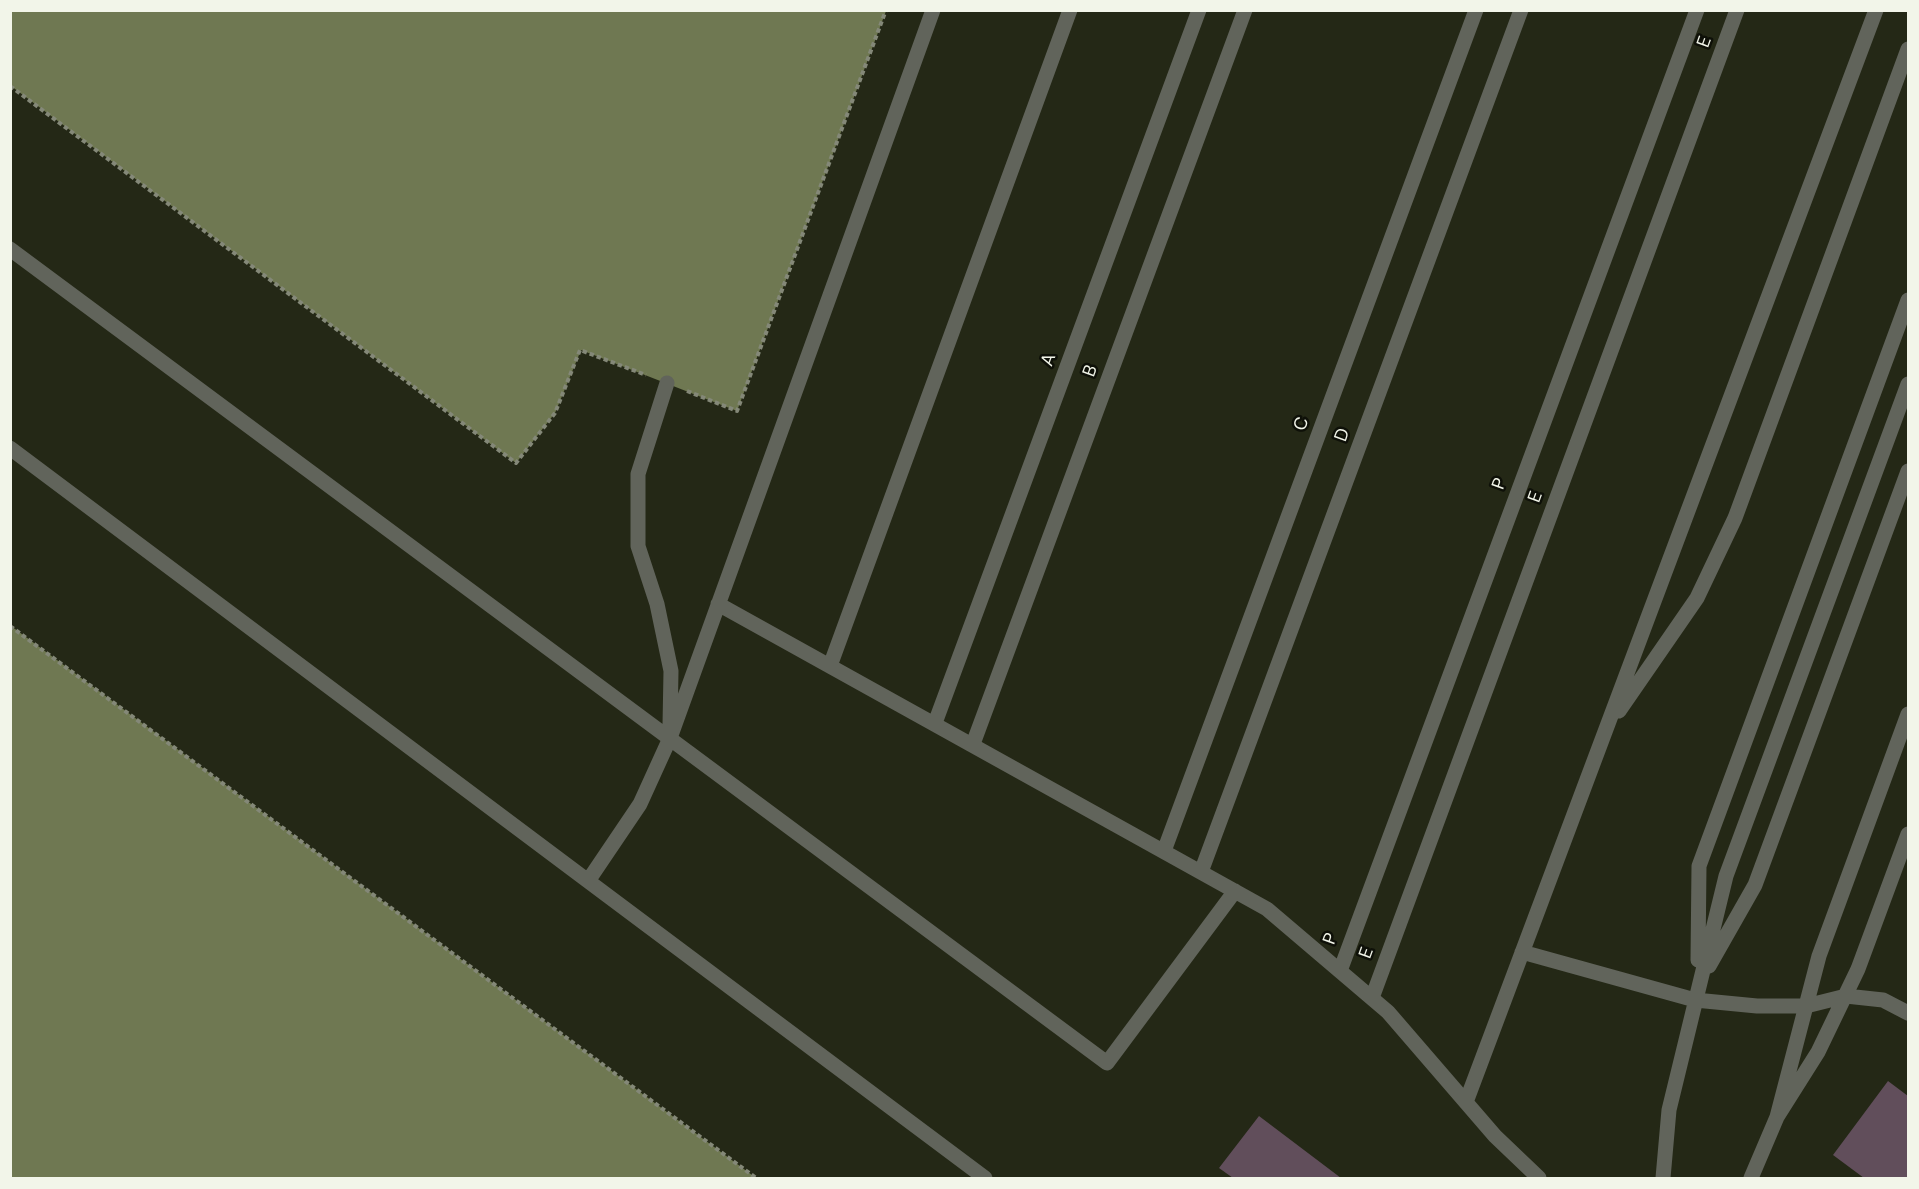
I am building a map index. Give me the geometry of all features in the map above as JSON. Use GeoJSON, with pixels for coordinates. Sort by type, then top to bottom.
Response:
{"type":"FeatureCollection","features":[{"type":"Feature","properties":{"kind":"lane"},"geometry":{"type":"LineString","coordinates":[[588,881],[640,804],[670,738],[933,10]]}},
{"type":"Feature","properties":{"kind":"lane"},"geometry":{"type":"LineString","coordinates":[[830,666],[1070,10]]}},
{"type":"Feature","properties":{"kind":"lane","name":"A"},"geometry":{"type":"LineString","coordinates":[[935,723],[1199,10]]}},
{"type":"Feature","properties":{"kind":"lane","name":"B"},"geometry":{"type":"LineString","coordinates":[[973,744],[1245,10]]}},
{"type":"Feature","properties":{"kind":"lane","name":"C"},"geometry":{"type":"LineString","coordinates":[[1164,852],[1476,10]]}},
{"type":"Feature","properties":{"kind":"lane","name":"D"},"geometry":{"type":"LineString","coordinates":[[1201,872],[1521,10]]}},
{"type":"Feature","properties":{"kind":"lane","name":"P"},"geometry":{"type":"LineString","coordinates":[[1340,971],[1697,10]]}},
{"type":"Feature","properties":{"kind":"lane","name":"E"},"geometry":{"type":"LineString","coordinates":[[1372,998],[1737,10]]}},
{"type":"Feature","properties":{"kind":"lane"},"geometry":{"type":"LineString","coordinates":[[1466,1102],[1876,10]]}},
{"type":"Feature","properties":{"kind":"lane"},"geometry":{"type":"LineString","coordinates":[[1605,732],[1697,598],[1735,518],[1908,49]]}},
{"type":"Feature","properties":{"kind":"lane"},"geometry":{"type":"LineString","coordinates":[[10,249],[1107,1063],[1235,891]]}},
{"type":"Feature","properties":{"kind":"lane"},"geometry":{"type":"LineString","coordinates":[[1698,984],[1699,866],[1908,300]]}},
{"type":"Feature","properties":{"kind":"lane"},"geometry":{"type":"LineString","coordinates":[[667,383],[638,474],[638,546],[657,604],[672,671],[670,738]]}},
{"type":"Feature","properties":{"kind":"lane"},"geometry":{"type":"LineString","coordinates":[[1663,1179],[1669,1110],[1726,876],[1908,384]]}},
{"type":"Feature","properties":{"kind":"lane"},"geometry":{"type":"LineString","coordinates":[[10,448],[985,1179]]}},
{"type":"Feature","properties":{"kind":"lane"},"geometry":{"type":"LineString","coordinates":[[1698,984],[1755,885],[1908,471]]}},
{"type":"Feature","properties":{"kind":"lane"},"geometry":{"type":"LineString","coordinates":[[718,604],[1267,909],[1388,1012],[1495,1136],[1539,1179]]}},
{"type":"Feature","properties":{"kind":"lane"},"geometry":{"type":"LineString","coordinates":[[1751,1179],[1777,1117],[1819,956],[1908,714]]}},
{"type":"Feature","properties":{"kind":"lane"},"geometry":{"type":"LineString","coordinates":[[1777,1117],[1818,1052],[1846,996],[1908,834]]}},
{"type":"Feature","properties":{"kind":"lane"},"geometry":{"type":"LineString","coordinates":[[1522,952],[1695,1000],[1757,1006],[1806,1006],[1846,996],[1883,1000],[1908,1012]]}},
{"type":"Feature","properties":{"kind":"path"},"geometry":{"type":"LineString","coordinates":[[10,86],[516,463],[555,412],[580,350],[737,411],[886,10]]}},
{"type":"Feature","properties":{"kind":"path"},"geometry":{"type":"LineString","coordinates":[[10,626],[756,1179]]}},
{"type":"Feature","properties":{"kind":"shaded area"},"geometry":{"type":"Polygon","coordinates":[[[10,11],[886,11],[737,411],[581,350],[555,413],[516,463],[11,86],[10,11]]]}},
{"type":"Feature","properties":{"kind":"shaded area"},"geometry":{"type":"Polygon","coordinates":[[[11,626],[756,1178],[11,1178],[11,626]]]}},
{"type":"Feature","properties":{"kind":"building"},"geometry":{"type":"Polygon","coordinates":[[[1888,1081],[1908,1096],[1908,1178],[1864,1178],[1833,1155],[1888,1081]]]}},
{"type":"Feature","properties":{"kind":"building"},"geometry":{"type":"Polygon","coordinates":[[[1259,1116],[1341,1178],[1233,1178],[1219,1168],[1259,1116]]]}}]}
